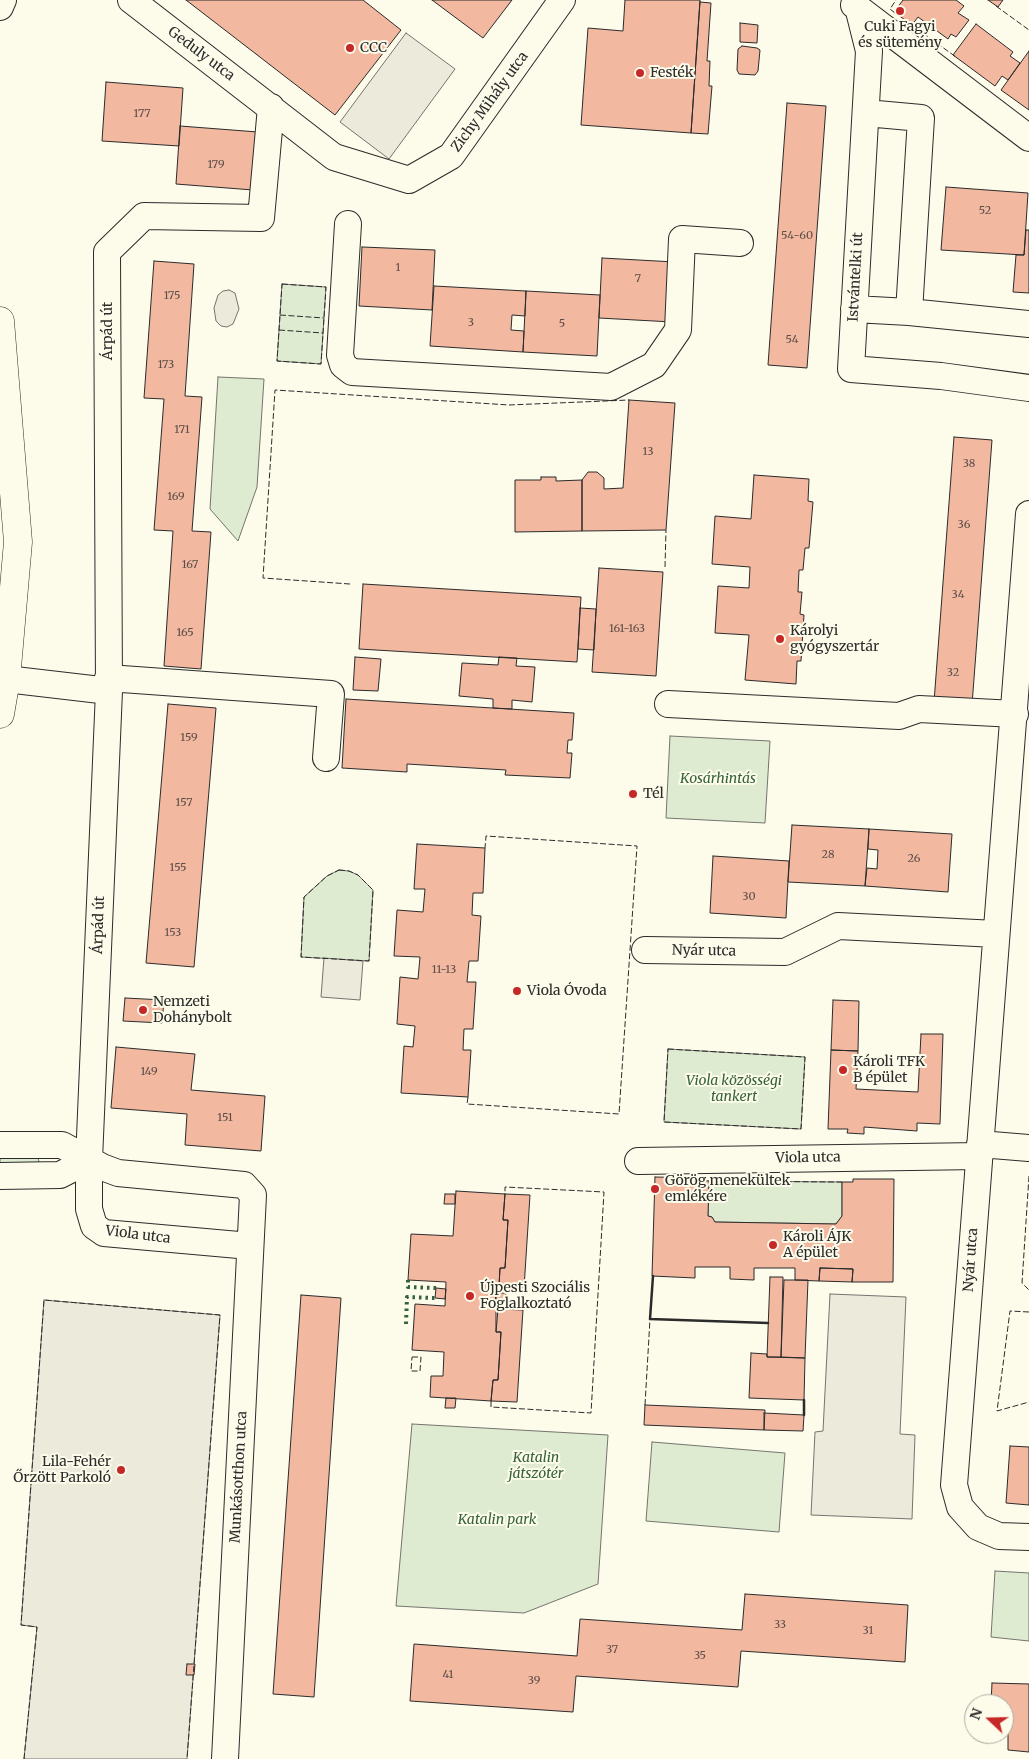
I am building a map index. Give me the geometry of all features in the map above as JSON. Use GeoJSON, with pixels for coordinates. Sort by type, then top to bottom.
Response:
{"type":"FeatureCollection","features":[{"type":"Feature","properties":{"kind":"main road"},"geometry":{"type":"LineString","coordinates":[[0,321],[18,542],[7,604],[6,679],[0,714]]}},
{"type":"Feature","properties":{"kind":"street"},"geometry":{"type":"LineString","coordinates":[[0,8],[3,0]]}},
{"type":"Feature","properties":{"kind":"street","name":"Geduly utca"},"geometry":{"type":"LineString","coordinates":[[131,0],[271,107]]}},
{"type":"Feature","properties":{"kind":"street","name":"Zichy Mihály utca"},"geometry":{"type":"LineString","coordinates":[[271,107],[334,157],[409,180],[451,156],[562,0]]}},
{"type":"Feature","properties":{"kind":"street","name":"Istvántelki út"},"geometry":{"type":"LineString","coordinates":[[856,2],[869,51],[851,369],[941,376],[1029,388]]}},
{"type":"Feature","properties":{"kind":"street","name":"Istvántelki út"},"geometry":{"type":"LineString","coordinates":[[856,2],[1029,138]]}},
{"type":"Feature","properties":{"kind":"street","name":"Árpád út"},"geometry":{"type":"LineString","coordinates":[[90,1166],[109,684],[108,252],[144,216],[261,218],[271,107]]}},
{"type":"Feature","properties":{"kind":"street"},"geometry":{"type":"LineString","coordinates":[[866,113],[921,118],[909,312]]}},
{"type":"Feature","properties":{"kind":"street"},"geometry":{"type":"LineString","coordinates":[[348,224],[340,355],[343,365],[352,372],[611,387],[654,365],[678,330],[682,239],[740,243]]}},
{"type":"Feature","properties":{"kind":"street"},"geometry":{"type":"LineString","coordinates":[[854,309],[909,312],[1029,324]]}},
{"type":"Feature","properties":{"kind":"street","name":"Nyár utca"},"geometry":{"type":"LineString","coordinates":[[1029,514],[954,1485],[960,1507],[978,1527],[999,1536],[1029,1537]]}},
{"type":"Feature","properties":{"kind":"street"},"geometry":{"type":"LineString","coordinates":[[6,679],[331,694],[326,758]]}},
{"type":"Feature","properties":{"kind":"street"},"geometry":{"type":"LineString","coordinates":[[668,704],[900,716],[919,709],[1015,714]]}},
{"type":"Feature","properties":{"kind":"street","name":"Nyár utca"},"geometry":{"type":"LineString","coordinates":[[645,950],[785,952],[838,926],[996,934]]}},
{"type":"Feature","properties":{"kind":"street"},"geometry":{"type":"LineString","coordinates":[[0,1145],[62,1144],[90,1166]]}},
{"type":"Feature","properties":{"kind":"street","name":"Viola utca"},"geometry":{"type":"LineString","coordinates":[[638,1161],[1029,1148]]}},
{"type":"Feature","properties":{"kind":"street"},"geometry":{"type":"LineString","coordinates":[[0,1176],[60,1175],[90,1166]]}},
{"type":"Feature","properties":{"kind":"street","name":"Munkásotthon utca"},"geometry":{"type":"LineString","coordinates":[[90,1166],[118,1173],[244,1185],[253,1196],[225,1759]]}},
{"type":"Feature","properties":{"kind":"street","name":"Viola utca"},"geometry":{"type":"LineString","coordinates":[[90,1166],[90,1218],[94,1226],[104,1233],[250,1246]]}},
{"type":"Feature","properties":{"kind":"green space"},"geometry":{"type":"Polygon","coordinates":[[[282,284],[326,287],[321,364],[277,361],[282,284]]]}},
{"type":"Feature","properties":{"kind":"green space"},"geometry":{"type":"Polygon","coordinates":[[[218,377],[264,379],[257,487],[238,541],[210,509],[218,377]]]}},
{"type":"Feature","properties":{"kind":"green space","name":"Kosárhintás"},"geometry":{"type":"Polygon","coordinates":[[[670,736],[770,741],[765,823],[666,818],[670,736]]]}},
{"type":"Feature","properties":{"kind":"green space"},"geometry":{"type":"Polygon","coordinates":[[[339,870],[349,871],[358,875],[373,890],[369,961],[301,957],[304,897],[327,876],[339,870]]]}},
{"type":"Feature","properties":{"kind":"green space","name":"Viola közösségi tankert"},"geometry":{"type":"Polygon","coordinates":[[[668,1049],[805,1057],[801,1129],[664,1122],[668,1049]]]}},
{"type":"Feature","properties":{"kind":"green space"},"geometry":{"type":"Polygon","coordinates":[[[3,1157],[38,1158],[40,1165],[0,1169],[0,1159],[3,1157]]]}},
{"type":"Feature","properties":{"kind":"green space"},"geometry":{"type":"Polygon","coordinates":[[[709,1181],[842,1182],[842,1216],[836,1224],[715,1222],[712,1217],[708,1216],[709,1181]]]}},
{"type":"Feature","properties":{"kind":"green space","name":"Katalin park"},"geometry":{"type":"Polygon","coordinates":[[[412,1424],[608,1435],[598,1584],[524,1613],[396,1606],[412,1424]]]}},
{"type":"Feature","properties":{"kind":"green space"},"geometry":{"type":"Polygon","coordinates":[[[652,1442],[785,1453],[779,1532],[646,1521],[652,1442]]]}},
{"type":"Feature","properties":{"kind":"green space"},"geometry":{"type":"Polygon","coordinates":[[[995,1571],[1029,1573],[1029,1641],[991,1637],[995,1571]]]}},
{"type":"Feature","properties":{"kind":"shaded area"},"geometry":{"type":"Polygon","coordinates":[[[406,33],[455,69],[389,159],[340,122],[406,33]]]}},
{"type":"Feature","properties":{"kind":"shaded area"},"geometry":{"type":"Polygon","coordinates":[[[229,290],[235,293],[239,309],[233,324],[227,327],[221,326],[216,321],[214,308],[218,295],[223,291],[229,290]]]}},
{"type":"Feature","properties":{"kind":"shaded area"},"geometry":{"type":"Polygon","coordinates":[[[324,958],[363,961],[360,1000],[321,997],[324,958]]]}},
{"type":"Feature","properties":{"kind":"shaded area"},"geometry":{"type":"Polygon","coordinates":[[[830,1294],[906,1297],[900,1434],[915,1435],[912,1519],[811,1515],[815,1432],[823,1431],[830,1294]]]}},
{"type":"Feature","properties":{"kind":"shaded area","name":"Lila-Fehér Őrzött Parkoló"},"geometry":{"type":"Polygon","coordinates":[[[44,1300],[220,1315],[187,1759],[24,1759],[37,1627],[21,1625],[44,1300]]]}},
{"type":"Feature","properties":{"kind":"building"},"geometry":{"type":"Polygon","coordinates":[[[186,0],[363,0],[401,30],[335,115],[186,0]]]}},
{"type":"Feature","properties":{"kind":"building"},"geometry":{"type":"Polygon","coordinates":[[[432,0],[512,0],[483,38],[432,0]]]}},
{"type":"Feature","properties":{"kind":"building","name":"Festék"},"geometry":{"type":"Polygon","coordinates":[[[625,0],[700,0],[691,133],[581,125],[588,28],[623,31],[625,0]]]}},
{"type":"Feature","properties":{"kind":"building"},"geometry":{"type":"Polygon","coordinates":[[[903,0],[956,0],[964,6],[958,13],[969,20],[956,37],[951,34],[948,39],[918,17],[912,25],[894,12],[903,0]]]}},
{"type":"Feature","properties":{"kind":"building"},"geometry":{"type":"Polygon","coordinates":[[[988,0],[1003,0],[998,7],[988,0]]]}},
{"type":"Feature","properties":{"kind":"building"},"geometry":{"type":"Polygon","coordinates":[[[700,2],[711,3],[707,61],[710,61],[709,86],[712,86],[708,134],[691,133],[700,2]]]}},
{"type":"Feature","properties":{"kind":"building"},"geometry":{"type":"Polygon","coordinates":[[[740,23],[758,25],[757,43],[740,42],[740,23]]]}},
{"type":"Feature","properties":{"kind":"building"},"geometry":{"type":"Polygon","coordinates":[[[976,24],[1013,52],[1010,56],[1020,63],[1008,80],[1002,76],[995,86],[953,55],[976,24]]]}},
{"type":"Feature","properties":{"kind":"building"},"geometry":{"type":"Polygon","coordinates":[[[742,46],[760,50],[758,71],[755,75],[739,74],[737,70],[738,49],[742,46]]]}},
{"type":"Feature","properties":{"kind":"building"},"geometry":{"type":"Polygon","coordinates":[[[1029,51],[1029,110],[1001,90],[1029,51]]]}},
{"type":"Feature","properties":{"kind":"building"},"geometry":{"type":"Polygon","coordinates":[[[106,82],[183,88],[179,146],[102,141],[106,82]]]}},
{"type":"Feature","properties":{"kind":"building"},"geometry":{"type":"Polygon","coordinates":[[[787,103],[826,106],[807,368],[768,365],[787,103]]]}},
{"type":"Feature","properties":{"kind":"building"},"geometry":{"type":"Polygon","coordinates":[[[180,126],[258,132],[253,190],[176,184],[180,126]]]}},
{"type":"Feature","properties":{"kind":"building"},"geometry":{"type":"Polygon","coordinates":[[[946,187],[1028,193],[1024,255],[941,250],[946,187]]]}},
{"type":"Feature","properties":{"kind":"building"},"geometry":{"type":"Polygon","coordinates":[[[1026,230],[1029,230],[1029,293],[1013,292],[1016,255],[1024,255],[1026,230]]]}},
{"type":"Feature","properties":{"kind":"building"},"geometry":{"type":"Polygon","coordinates":[[[362,247],[435,250],[432,310],[359,306],[362,247]]]}},
{"type":"Feature","properties":{"kind":"building"},"geometry":{"type":"Polygon","coordinates":[[[602,258],[675,262],[672,322],[599,318],[602,258]]]}},
{"type":"Feature","properties":{"kind":"building"},"geometry":{"type":"Polygon","coordinates":[[[154,261],[194,264],[185,396],[202,397],[192,531],[211,532],[201,669],[164,666],[173,531],[154,530],[164,399],[144,398],[154,261]]]}},
{"type":"Feature","properties":{"kind":"building"},"geometry":{"type":"Polygon","coordinates":[[[434,286],[526,291],[525,316],[512,315],[511,330],[524,331],[523,352],[430,346],[434,286]]]}},
{"type":"Feature","properties":{"kind":"building"},"geometry":{"type":"Polygon","coordinates":[[[526,291],[600,295],[597,356],[523,352],[526,291]]]}},
{"type":"Feature","properties":{"kind":"building"},"geometry":{"type":"Polygon","coordinates":[[[629,400],[675,403],[666,530],[582,531],[582,480],[588,472],[597,472],[604,478],[604,489],[623,488],[629,400]]]}},
{"type":"Feature","properties":{"kind":"building"},"geometry":{"type":"Polygon","coordinates":[[[954,437],[992,440],[972,705],[934,702],[954,437]]]}},
{"type":"Feature","properties":{"kind":"building"},"geometry":{"type":"Polygon","coordinates":[[[754,475],[809,479],[808,501],[813,502],[809,548],[805,548],[803,570],[799,570],[798,592],[802,592],[800,614],[804,615],[801,661],[797,661],[796,684],[745,680],[749,635],[715,633],[718,586],[749,588],[750,567],[712,564],[715,516],[751,519],[754,475]]]}},
{"type":"Feature","properties":{"kind":"building"},"geometry":{"type":"Polygon","coordinates":[[[541,477],[556,477],[556,481],[582,480],[582,531],[515,532],[515,480],[541,480],[541,477]]]}},
{"type":"Feature","properties":{"kind":"building"},"geometry":{"type":"Polygon","coordinates":[[[599,568],[663,572],[656,676],[592,672],[599,568]]]}},
{"type":"Feature","properties":{"kind":"building"},"geometry":{"type":"Polygon","coordinates":[[[363,584],[581,597],[577,662],[359,649],[363,584]]]}},
{"type":"Feature","properties":{"kind":"building"},"geometry":{"type":"Polygon","coordinates":[[[580,608],[596,609],[594,650],[578,649],[580,608]]]}},
{"type":"Feature","properties":{"kind":"building"},"geometry":{"type":"Polygon","coordinates":[[[355,657],[381,659],[378,691],[353,690],[355,657]]]}},
{"type":"Feature","properties":{"kind":"building"},"geometry":{"type":"Polygon","coordinates":[[[499,657],[517,658],[516,666],[535,667],[532,702],[512,700],[512,709],[493,708],[493,699],[459,696],[462,663],[498,665],[499,657]]]}},
{"type":"Feature","properties":{"kind":"building"},"geometry":{"type":"Polygon","coordinates":[[[346,699],[574,713],[572,740],[568,740],[567,753],[572,753],[570,778],[505,775],[506,770],[407,764],[407,772],[342,768],[346,699]]]}},
{"type":"Feature","properties":{"kind":"building"},"geometry":{"type":"Polygon","coordinates":[[[168,704],[216,708],[194,967],[146,963],[168,704]]]}},
{"type":"Feature","properties":{"kind":"building"},"geometry":{"type":"Polygon","coordinates":[[[792,825],[869,829],[865,886],[788,882],[792,825]]]}},
{"type":"Feature","properties":{"kind":"building"},"geometry":{"type":"Polygon","coordinates":[[[869,829],[952,834],[948,892],[865,886],[867,868],[877,869],[878,850],[868,849],[869,829]]]}},
{"type":"Feature","properties":{"kind":"building"},"geometry":{"type":"Polygon","coordinates":[[[417,844],[485,848],[483,893],[473,893],[472,915],[481,916],[478,961],[469,961],[467,982],[476,982],[473,1029],[464,1029],[463,1050],[471,1050],[468,1097],[401,1093],[404,1046],[413,1047],[415,1026],[397,1024],[400,977],[418,979],[420,957],[394,956],[397,910],[423,912],[425,889],[414,889],[417,844]]]}},
{"type":"Feature","properties":{"kind":"building"},"geometry":{"type":"Polygon","coordinates":[[[713,856],[789,861],[786,918],[710,913],[713,856]]]}},
{"type":"Feature","properties":{"kind":"building"},"geometry":{"type":"Polygon","coordinates":[[[125,998],[164,1000],[162,1023],[123,1021],[125,998]]]}},
{"type":"Feature","properties":{"kind":"building"},"geometry":{"type":"Polygon","coordinates":[[[833,1000],[859,1001],[858,1051],[831,1050],[833,1000]]]}},
{"type":"Feature","properties":{"kind":"building","name":"Károli TFK B épület"},"geometry":{"type":"Polygon","coordinates":[[[921,1034],[943,1034],[940,1124],[917,1123],[917,1131],[864,1127],[864,1134],[847,1133],[848,1129],[828,1129],[831,1050],[858,1051],[856,1089],[918,1092],[921,1034]]]}},
{"type":"Feature","properties":{"kind":"building"},"geometry":{"type":"Polygon","coordinates":[[[116,1047],[195,1054],[191,1090],[265,1096],[261,1151],[185,1145],[187,1114],[111,1108],[116,1047]]]}},
{"type":"Feature","properties":{"kind":"building","name":"Károli ÁJK A épület"},"geometry":{"type":"Polygon","coordinates":[[[655,1177],[698,1178],[698,1180],[709,1181],[708,1216],[712,1217],[715,1222],[836,1224],[842,1216],[842,1182],[853,1182],[853,1179],[894,1179],[893,1282],[852,1282],[853,1269],[820,1268],[819,1281],[795,1280],[795,1268],[754,1268],[754,1280],[730,1279],[730,1267],[695,1267],[695,1278],[652,1276],[655,1177]]]}},
{"type":"Feature","properties":{"kind":"building","name":"Újpesti Szociális Foglalkoztató"},"geometry":{"type":"Polygon","coordinates":[[[456,1191],[505,1194],[503,1220],[508,1220],[505,1268],[500,1268],[499,1286],[496,1286],[496,1332],[501,1332],[498,1380],[493,1380],[491,1401],[430,1397],[431,1376],[443,1376],[444,1352],[412,1350],[415,1304],[445,1306],[446,1282],[408,1280],[411,1234],[453,1236],[456,1191]]]}},
{"type":"Feature","properties":{"kind":"building"},"geometry":{"type":"Polygon","coordinates":[[[445,1194],[455,1194],[455,1204],[444,1204],[445,1194]]]}},
{"type":"Feature","properties":{"kind":"building"},"geometry":{"type":"Polygon","coordinates":[[[505,1194],[530,1195],[524,1288],[499,1286],[500,1268],[505,1268],[508,1220],[503,1220],[505,1194]]]}},
{"type":"Feature","properties":{"kind":"building"},"geometry":{"type":"Polygon","coordinates":[[[820,1268],[853,1269],[852,1282],[819,1281],[820,1268]]]}},
{"type":"Feature","properties":{"kind":"building"},"geometry":{"type":"Polygon","coordinates":[[[770,1277],[783,1277],[781,1357],[767,1357],[770,1277]]]}},
{"type":"Feature","properties":{"kind":"building"},"geometry":{"type":"Polygon","coordinates":[[[784,1280],[808,1280],[805,1358],[781,1357],[784,1280]]]}},
{"type":"Feature","properties":{"kind":"building"},"geometry":{"type":"Polygon","coordinates":[[[436,1288],[446,1289],[445,1299],[435,1298],[436,1288]]]}},
{"type":"Feature","properties":{"kind":"building"},"geometry":{"type":"Polygon","coordinates":[[[496,1293],[506,1293],[505,1303],[495,1303],[496,1293]]]}},
{"type":"Feature","properties":{"kind":"building"},"geometry":{"type":"Polygon","coordinates":[[[301,1295],[341,1298],[314,1697],[273,1694],[301,1295]]]}},
{"type":"Feature","properties":{"kind":"building"},"geometry":{"type":"Polygon","coordinates":[[[498,1309],[523,1310],[517,1402],[491,1401],[493,1380],[498,1380],[501,1332],[496,1332],[498,1309]]]}},
{"type":"Feature","properties":{"kind":"building"},"geometry":{"type":"Polygon","coordinates":[[[751,1353],[767,1354],[767,1357],[805,1358],[804,1400],[749,1398],[751,1353]]]}},
{"type":"Feature","properties":{"kind":"building"},"geometry":{"type":"Polygon","coordinates":[[[446,1398],[456,1398],[455,1408],[445,1408],[446,1398]]]}},
{"type":"Feature","properties":{"kind":"building"},"geometry":{"type":"Polygon","coordinates":[[[645,1405],[765,1410],[764,1430],[644,1425],[645,1405]]]}},
{"type":"Feature","properties":{"kind":"building"},"geometry":{"type":"Polygon","coordinates":[[[764,1413],[804,1415],[803,1431],[764,1430],[764,1413]]]}},
{"type":"Feature","properties":{"kind":"building"},"geometry":{"type":"Polygon","coordinates":[[[1010,1446],[1029,1447],[1029,1505],[1006,1503],[1010,1446]]]}},
{"type":"Feature","properties":{"kind":"building"},"geometry":{"type":"Polygon","coordinates":[[[745,1594],[908,1605],[905,1662],[741,1651],[738,1687],[576,1676],[573,1712],[410,1701],[414,1644],[577,1656],[580,1619],[742,1630],[745,1594]]]}},
{"type":"Feature","properties":{"kind":"building"},"geometry":{"type":"Polygon","coordinates":[[[187,1664],[195,1664],[194,1675],[186,1675],[187,1664]]]}},
{"type":"Feature","properties":{"kind":"building"},"geometry":{"type":"Polygon","coordinates":[[[992,1683],[1029,1684],[1029,1752],[1008,1750],[1008,1744],[1014,1744],[1014,1694],[991,1694],[992,1683]]]}},
{"type":"Feature","properties":{"kind":"hedge"},"geometry":{"type":"LineString","coordinates":[[408,1280],[408,1287],[436,1288]]}},
{"type":"Feature","properties":{"kind":"hedge"},"geometry":{"type":"LineString","coordinates":[[406,1324],[407,1297],[435,1298]]}},
{"type":"Feature","properties":{"kind":"fence"},"geometry":{"type":"LineString","coordinates":[[895,13],[890,9],[896,0]]}},
{"type":"Feature","properties":{"kind":"fence"},"geometry":{"type":"LineString","coordinates":[[996,6],[1029,30]]}},
{"type":"Feature","properties":{"kind":"fence"},"geometry":{"type":"LineString","coordinates":[[909,23],[956,57]]}},
{"type":"Feature","properties":{"kind":"fence"},"geometry":{"type":"LineString","coordinates":[[282,284],[326,287],[321,364],[277,361],[282,284]]}},
{"type":"Feature","properties":{"kind":"fence"},"geometry":{"type":"LineString","coordinates":[[280,315],[324,318]]}},
{"type":"Feature","properties":{"kind":"fence"},"geometry":{"type":"LineString","coordinates":[[279,330],[323,333]]}},
{"type":"Feature","properties":{"kind":"fence"},"geometry":{"type":"LineString","coordinates":[[350,584],[263,578],[275,390],[509,405],[629,400]]}},
{"type":"Feature","properties":{"kind":"fence"},"geometry":{"type":"LineString","coordinates":[[665,567],[666,530]]}},
{"type":"Feature","properties":{"kind":"fence"},"geometry":{"type":"LineString","coordinates":[[468,1097],[467,1104],[619,1114],[637,846],[486,836],[485,848]]}},
{"type":"Feature","properties":{"kind":"fence"},"geometry":{"type":"LineString","coordinates":[[339,870],[349,871],[358,875],[373,890],[369,961],[301,957],[304,897],[327,876],[339,870]]}},
{"type":"Feature","properties":{"kind":"fence"},"geometry":{"type":"LineString","coordinates":[[668,1049],[805,1057],[801,1129],[664,1122],[668,1049]]}},
{"type":"Feature","properties":{"kind":"fence"},"geometry":{"type":"LineString","coordinates":[[1029,1176],[1022,1283],[1029,1290]]}},
{"type":"Feature","properties":{"kind":"fence"},"geometry":{"type":"LineString","coordinates":[[709,1181],[842,1182]]}},
{"type":"Feature","properties":{"kind":"fence"},"geometry":{"type":"LineString","coordinates":[[491,1401],[491,1407],[591,1413],[604,1192],[505,1187],[505,1194]]}},
{"type":"Feature","properties":{"kind":"fence"},"geometry":{"type":"LineString","coordinates":[[24,1759],[37,1627],[21,1625],[44,1300],[220,1315],[187,1759]]}},
{"type":"Feature","properties":{"kind":"fence"},"geometry":{"type":"LineString","coordinates":[[1029,1312],[1010,1311],[997,1411],[1029,1402]]}},
{"type":"Feature","properties":{"kind":"fence"},"geometry":{"type":"LineString","coordinates":[[645,1405],[650,1319]]}},
{"type":"Feature","properties":{"kind":"fence"},"geometry":{"type":"LineString","coordinates":[[412,1357],[421,1357],[420,1371],[411,1371],[412,1357]]}},
{"type":"Feature","properties":{"kind":"wall"},"geometry":{"type":"LineString","coordinates":[[653,1276],[650,1319],[768,1323]]}},
{"type":"Feature","properties":{"kind":"wall"},"geometry":{"type":"LineString","coordinates":[[804,1400],[804,1415]]}},
{"type":"Feature","properties":{"kind":"place","name":"Cuki Fagyi és sütemény"},"geometry":{"type":"Point","coordinates":[900,11]}},
{"type":"Feature","properties":{"kind":"place","name":"CCC"},"geometry":{"type":"Point","coordinates":[350,48]}},
{"type":"Feature","properties":{"kind":"place","name":"Festék"},"geometry":{"type":"Point","coordinates":[640,73]}},
{"type":"Feature","properties":{"kind":"place","name":"Károlyi gyógyszertár"},"geometry":{"type":"Point","coordinates":[780,639]}},
{"type":"Feature","properties":{"kind":"place","name":"Tél"},"geometry":{"type":"Point","coordinates":[633,794]}},
{"type":"Feature","properties":{"kind":"place","name":"Viola Óvoda"},"geometry":{"type":"Point","coordinates":[517,991]}},
{"type":"Feature","properties":{"kind":"place","name":"Nemzeti Dohánybolt"},"geometry":{"type":"Point","coordinates":[143,1010]}},
{"type":"Feature","properties":{"kind":"place","name":"Károli TFK B épület"},"geometry":{"type":"Point","coordinates":[843,1070]}},
{"type":"Feature","properties":{"kind":"place","name":"Görög menekültek emlékére"},"geometry":{"type":"Point","coordinates":[655,1189]}},
{"type":"Feature","properties":{"kind":"place","name":"Károli ÁJK A épület"},"geometry":{"type":"Point","coordinates":[773,1245]}},
{"type":"Feature","properties":{"kind":"place","name":"Újpesti Szociális Foglalkoztató"},"geometry":{"type":"Point","coordinates":[470,1296]}},
{"type":"Feature","properties":{"kind":"place","name":"Lila-Fehér Őrzött Parkoló"},"geometry":{"type":"Point","coordinates":[121,1470]}},
{"type":"Feature","properties":{"kind":"park label","name":"Katalin játszótér"},"geometry":{"type":"Point","coordinates":[536,1466]}}]}
